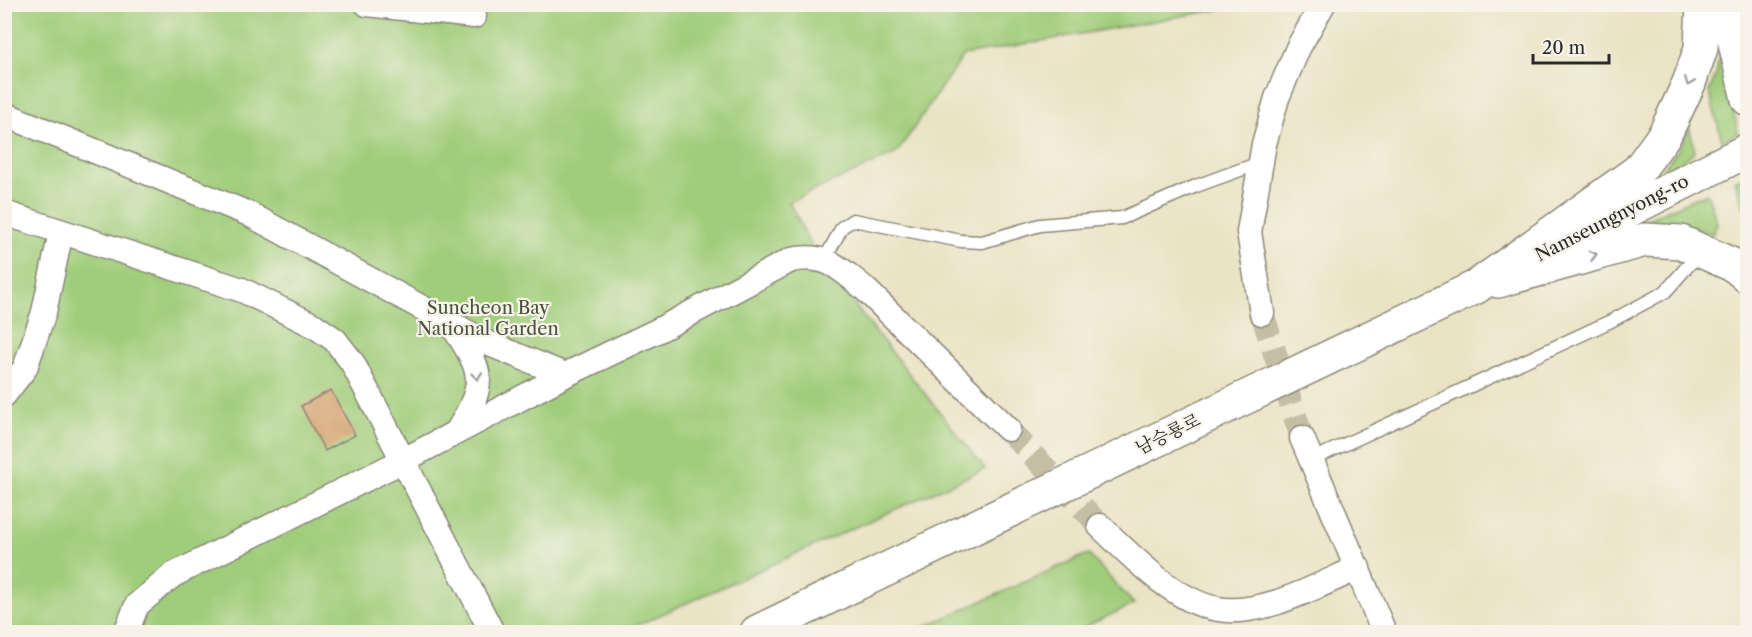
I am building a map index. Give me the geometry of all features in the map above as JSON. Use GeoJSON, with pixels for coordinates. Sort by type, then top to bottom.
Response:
{"type":"FeatureCollection","features":[{"type":"Feature","properties":{"kind":"main road"},"geometry":{"type":"LineString","coordinates":[[1476,287],[1638,171],[1665,134],[1689,83],[1701,48],[1703,4]]}},
{"type":"Feature","properties":{"kind":"main road"},"geometry":{"type":"LineString","coordinates":[[1726,4],[1748,99]]}},
{"type":"Feature","properties":{"kind":"main road","name":"Namseungnyong-ro"},"geometry":{"type":"LineString","coordinates":[[1476,287],[1748,150]]}},
{"type":"Feature","properties":{"kind":"main road"},"geometry":{"type":"LineString","coordinates":[[1476,287],[1645,240],[1681,242],[1735,266],[1748,277]]}},
{"type":"Feature","properties":{"kind":"main road","name":"남승룡로"},"geometry":{"type":"LineString","coordinates":[[757,633],[1476,287]]}},
{"type":"Feature","properties":{"kind":"street"},"geometry":{"type":"LineString","coordinates":[[367,4],[474,16]]}},
{"type":"Feature","properties":{"kind":"street"},"geometry":{"type":"LineString","coordinates":[[1262,313],[1249,232],[1262,162],[1277,98],[1298,48],[1323,4]]}},
{"type":"Feature","properties":{"kind":"street"},"geometry":{"type":"LineString","coordinates":[[4,114],[249,214],[386,286],[487,343],[565,375]]}},
{"type":"Feature","properties":{"kind":"street"},"geometry":{"type":"LineString","coordinates":[[4,213],[242,290],[291,312],[334,340],[352,362],[492,633]]}},
{"type":"Feature","properties":{"kind":"street"},"geometry":{"type":"LineString","coordinates":[[4,395],[24,368],[44,312],[61,231]]}},
{"type":"Feature","properties":{"kind":"street"},"geometry":{"type":"LineString","coordinates":[[126,633],[137,605],[172,574],[404,460],[791,260],[808,257],[825,259],[864,288],[1008,429]]}},
{"type":"Feature","properties":{"kind":"street"},"geometry":{"type":"LineString","coordinates":[[452,325],[471,354],[480,384],[476,398],[457,432]]}},
{"type":"Feature","properties":{"kind":"street"},"geometry":{"type":"LineString","coordinates":[[1307,449],[1384,633]]}},
{"type":"Feature","properties":{"kind":"street"},"geometry":{"type":"LineString","coordinates":[[1100,526],[1148,572],[1187,596],[1218,609],[1243,610],[1284,600],[1358,568]]}},
{"type":"Feature","properties":{"kind":"lane"},"geometry":{"type":"LineString","coordinates":[[825,259],[842,227],[853,219],[961,241],[982,242],[1040,225],[1122,218],[1196,186],[1262,162]]}},
{"type":"Feature","properties":{"kind":"lane"},"geometry":{"type":"LineString","coordinates":[[1307,449],[1611,321],[1665,292],[1702,250]]}},
{"type":"Feature","properties":{"kind":"green space","name":"Suncheon Bay National Garden"},"geometry":{"type":"Polygon","coordinates":[[[4,5],[1244,5],[963,55],[897,153],[789,202],[820,262],[985,469],[622,632],[5,632],[4,5]]]}},
{"type":"Feature","properties":{"kind":"green space"},"geometry":{"type":"Polygon","coordinates":[[[1720,49],[1738,133],[1722,141],[1709,91],[1716,75],[1720,49]]]}},
{"type":"Feature","properties":{"kind":"green space"},"geometry":{"type":"Polygon","coordinates":[[[1689,126],[1695,152],[1641,187],[1676,152],[1689,126]]]}},
{"type":"Feature","properties":{"kind":"green space"},"geometry":{"type":"Polygon","coordinates":[[[1747,176],[1747,216],[1735,181],[1747,176]]]}},
{"type":"Feature","properties":{"kind":"green space"},"geometry":{"type":"Polygon","coordinates":[[[1707,193],[1717,223],[1713,234],[1680,226],[1622,230],[1707,193]]]}},
{"type":"Feature","properties":{"kind":"green space"},"geometry":{"type":"Polygon","coordinates":[[[1088,554],[1134,604],[1074,632],[912,632],[1088,554]]]}},
{"type":"Feature","properties":{"kind":"building"},"geometry":{"type":"Polygon","coordinates":[[[331,390],[355,435],[325,451],[301,406],[331,390]]]}},
{"type":"Feature","properties":{"kind":"tunnel"},"geometry":{"type":"LineString","coordinates":[[1262,313],[1302,438]]}},
{"type":"Feature","properties":{"kind":"tunnel"},"geometry":{"type":"LineString","coordinates":[[1008,429],[1100,526]]}}]}
